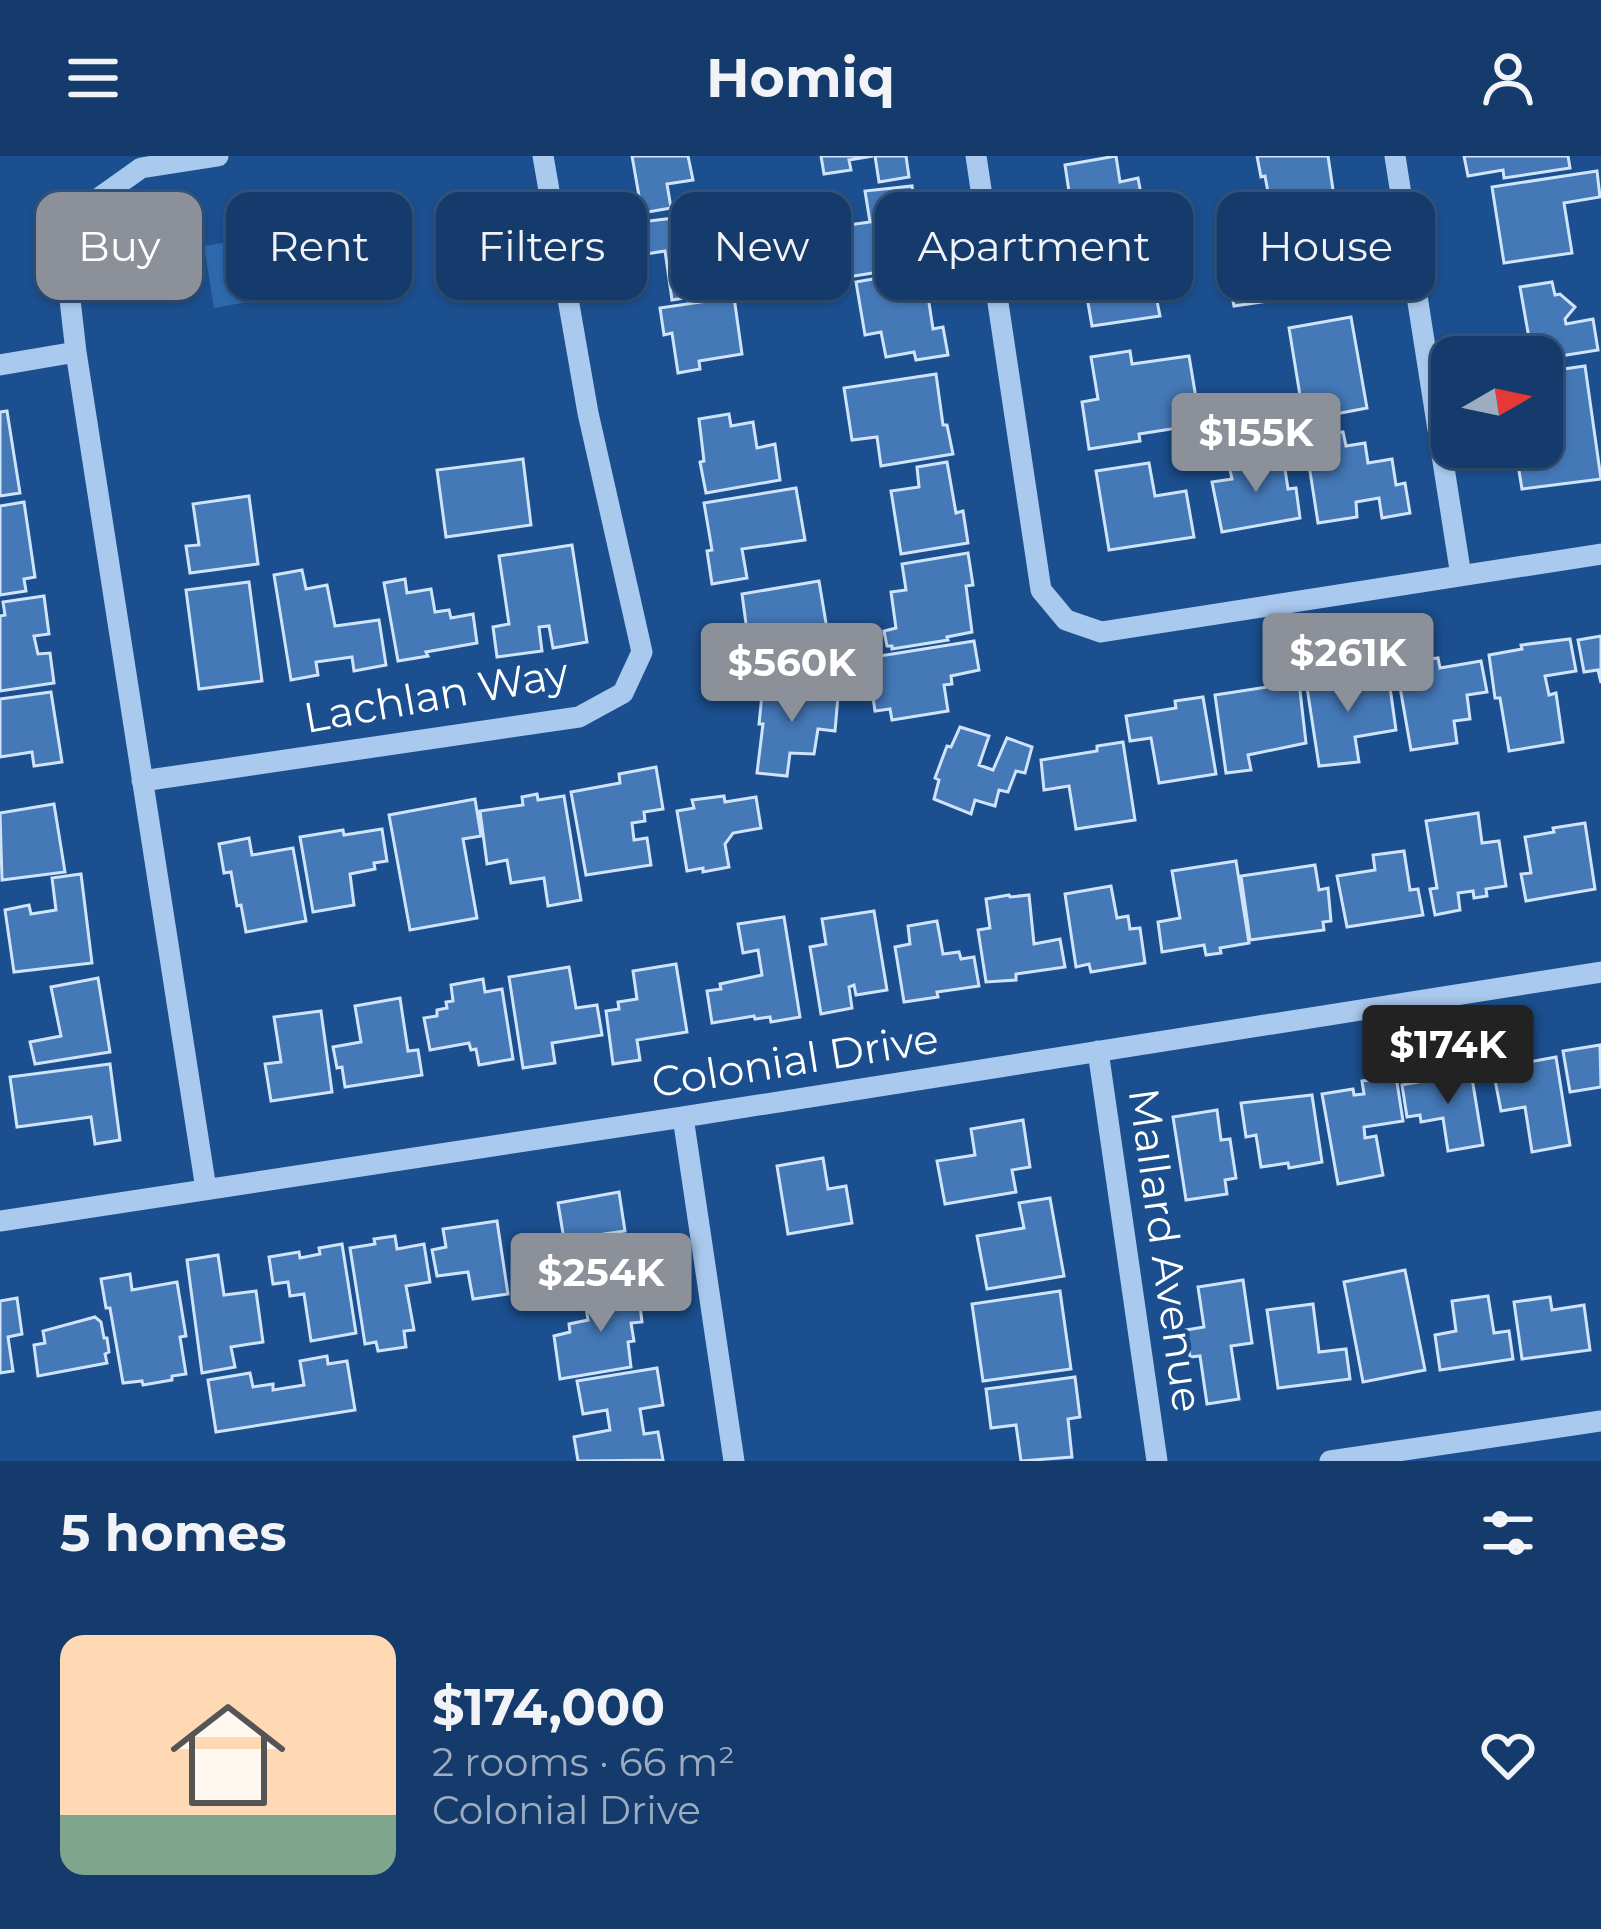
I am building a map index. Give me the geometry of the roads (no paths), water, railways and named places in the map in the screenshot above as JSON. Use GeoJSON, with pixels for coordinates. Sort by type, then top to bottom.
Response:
{"type":"FeatureCollection","features":[{"type":"Feature","properties":{"kind":"street"},"geometry":{"type":"LineString","coordinates":[[206,1189],[76,352],[64,247],[89,205],[141,168],[218,156]]}},
{"type":"Feature","properties":{"kind":"street","name":"Lachlan Way"},"geometry":{"type":"LineString","coordinates":[[142,781],[579,716],[622,694],[642,652],[588,413],[543,156]]}},
{"type":"Feature","properties":{"kind":"street"},"geometry":{"type":"LineString","coordinates":[[976,156],[1041,590],[1066,620],[1101,632],[1601,554]]}},
{"type":"Feature","properties":{"kind":"street"},"geometry":{"type":"LineString","coordinates":[[1395,156],[1461,576]]}},
{"type":"Feature","properties":{"kind":"street"},"geometry":{"type":"LineString","coordinates":[[0,365],[76,352]]}},
{"type":"Feature","properties":{"kind":"street","name":"Colonial Drive"},"geometry":{"type":"LineString","coordinates":[[0,1221],[1601,972]]}},
{"type":"Feature","properties":{"kind":"street","name":"Mallard Avenue"},"geometry":{"type":"LineString","coordinates":[[1098,1051],[1156,1461]]}},
{"type":"Feature","properties":{"kind":"street"},"geometry":{"type":"LineString","coordinates":[[683,1118],[734,1461]]}},
{"type":"Feature","properties":{"kind":"street"},"geometry":{"type":"LineString","coordinates":[[1330,1461],[1601,1421]]}}]}
